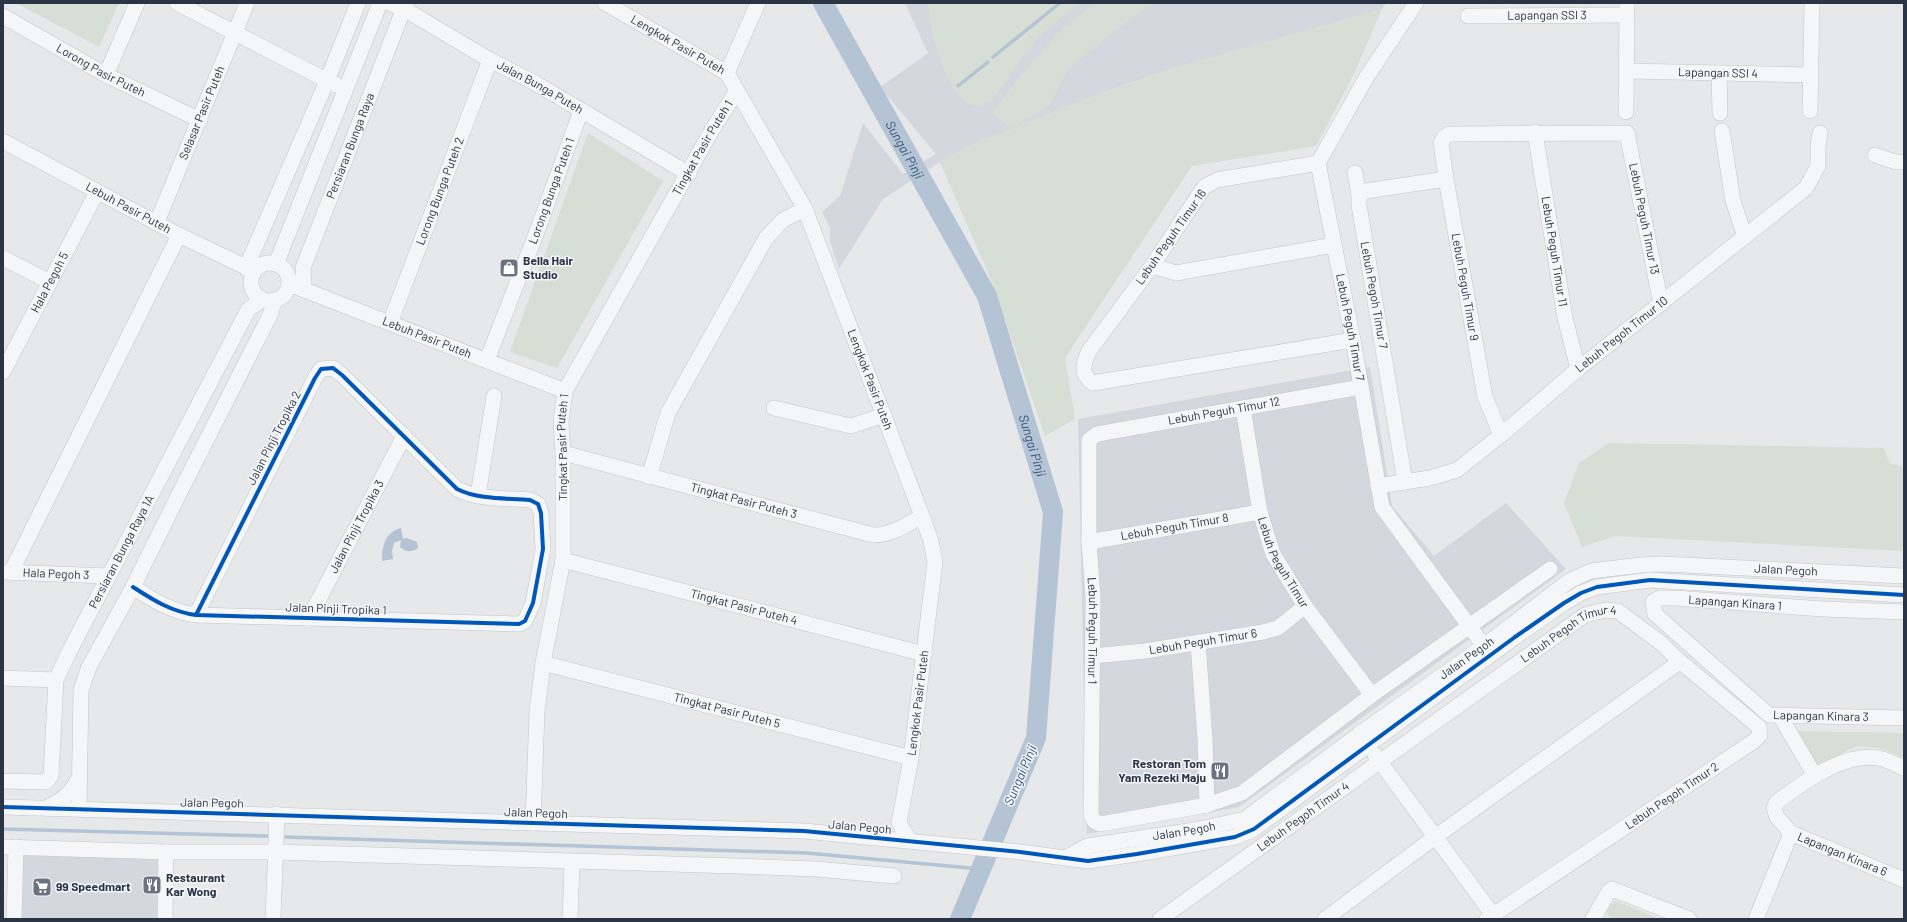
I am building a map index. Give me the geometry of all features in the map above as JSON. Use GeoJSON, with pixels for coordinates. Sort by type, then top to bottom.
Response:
{"type":"FeatureCollection","features":[{"type":"Feature","properties":{"kind":"street"},"geometry":{"type":"LineString","coordinates":[[106,75],[137,3]]}},
{"type":"Feature","properties":{"kind":"street"},"geometry":{"type":"LineString","coordinates":[[177,3],[327,81],[345,88]]}},
{"type":"Feature","properties":{"kind":"street","name":"Selasar Pasir Puteh"},"geometry":{"type":"LineString","coordinates":[[157,222],[247,3]]}},
{"type":"Feature","properties":{"kind":"street"},"geometry":{"type":"LineString","coordinates":[[250,269],[268,263],[276,264],[286,271],[289,284],[286,291],[281,297],[268,300],[256,294],[252,287],[250,269],[358,3]]}},
{"type":"Feature","properties":{"kind":"street"},"geometry":{"type":"LineString","coordinates":[[276,264],[380,3]]}},
{"type":"Feature","properties":{"kind":"street","name":"Jalan Bunga Puteh"},"geometry":{"type":"LineString","coordinates":[[389,3],[405,6],[490,60],[535,83],[689,174]]}},
{"type":"Feature","properties":{"kind":"street","name":"Lengkok Pasir Puteh"},"geometry":{"type":"LineString","coordinates":[[605,3],[726,73],[736,92],[770,146],[805,209],[931,541],[935,562],[911,758],[899,823]]}},
{"type":"Feature","properties":{"kind":"street"},"geometry":{"type":"LineString","coordinates":[[726,73],[758,3]]}},
{"type":"Feature","properties":{"kind":"street"},"geometry":{"type":"LineString","coordinates":[[1318,162],[1366,78],[1416,3]]}},
{"type":"Feature","properties":{"kind":"street"},"geometry":{"type":"LineString","coordinates":[[1810,111],[1812,3]]}},
{"type":"Feature","properties":{"kind":"street","name":"Persiaran Bunga Raya"},"geometry":{"type":"LineString","coordinates":[[304,290],[303,268],[405,6]]}},
{"type":"Feature","properties":{"kind":"street"},"geometry":{"type":"LineString","coordinates":[[1626,9],[1626,112]]}},
{"type":"Feature","properties":{"kind":"street","name":"Lapangan SSI 3"},"geometry":{"type":"LineString","coordinates":[[1468,16],[1626,9]]}},
{"type":"Feature","properties":{"kind":"street","name":"Lorong Pasir Puteh"},"geometry":{"type":"LineString","coordinates":[[3,16],[106,75],[200,120]]}},
{"type":"Feature","properties":{"kind":"street","name":"Lorong Bunga Puteh 2"},"geometry":{"type":"LineString","coordinates":[[390,323],[490,60]]}},
{"type":"Feature","properties":{"kind":"street","name":"Lapangan SSI 4"},"geometry":{"type":"LineString","coordinates":[[1627,71],[1810,75]]}},
{"type":"Feature","properties":{"kind":"street"},"geometry":{"type":"LineString","coordinates":[[1720,73],[1720,113]]}},
{"type":"Feature","properties":{"kind":"street","name":"Tingkat Pasir Puteh 1"},"geometry":{"type":"LineString","coordinates":[[533,823],[537,711],[543,663],[563,560],[562,422],[565,391],[689,174],[712,130],[736,92]]}},
{"type":"Feature","properties":{"kind":"street","name":"Lorong Bunga Puteh 1"},"geometry":{"type":"LineString","coordinates":[[487,360],[536,234],[581,111]]}},
{"type":"Feature","properties":{"kind":"street"},"geometry":{"type":"LineString","coordinates":[[1722,131],[1733,201],[1745,237]]}},
{"type":"Feature","properties":{"kind":"street","name":"Lebuh Peguh Timur 13"},"geometry":{"type":"LineString","coordinates":[[1535,132],[1627,133],[1661,304]]}},
{"type":"Feature","properties":{"kind":"street","name":"Lebuh Peguh Timur 9"},"geometry":{"type":"LineString","coordinates":[[1501,435],[1485,397],[1446,179],[1442,143],[1444,137],[1449,134],[1535,132]]}},
{"type":"Feature","properties":{"kind":"street","name":"Lebuh Peguh Timur 11"},"geometry":{"type":"LineString","coordinates":[[1535,132],[1565,318],[1578,369]]}},
{"type":"Feature","properties":{"kind":"street","name":"Lebuh Pegoh Timur 10"},"geometry":{"type":"LineString","coordinates":[[1378,486],[1430,478],[1456,470],[1501,435],[1578,369],[1806,188],[1818,166],[1818,146],[1820,133]]}},
{"type":"Feature","properties":{"kind":"street","name":"Lebuh Pasir Puteh"},"geometry":{"type":"LineString","coordinates":[[3,141],[179,235],[250,269]]}},
{"type":"Feature","properties":{"kind":"street"},"geometry":{"type":"LineString","coordinates":[[1875,155],[1896,162],[1904,162]]}},
{"type":"Feature","properties":{"kind":"street","name":"Lebuh Peguh Timur 7"},"geometry":{"type":"LineString","coordinates":[[1318,162],[1353,340],[1382,508],[1484,646]]}},
{"type":"Feature","properties":{"kind":"street","name":"Lebuh Peguh Timur 16"},"geometry":{"type":"LineString","coordinates":[[1318,162],[1218,180],[1204,187],[1152,266],[1089,351],[1084,362],[1083,372],[1087,379],[1093,383],[1353,340]]}},
{"type":"Feature","properties":{"kind":"street","name":"Lebuh Pegoh Timur 7"},"geometry":{"type":"LineString","coordinates":[[1355,173],[1405,482]]}},
{"type":"Feature","properties":{"kind":"street"},"geometry":{"type":"LineString","coordinates":[[1359,195],[1366,192],[1446,179]]}},
{"type":"Feature","properties":{"kind":"street","name":"Hala Pegoh 5"},"geometry":{"type":"LineString","coordinates":[[5,364],[97,192]]}},
{"type":"Feature","properties":{"kind":"street"},"geometry":{"type":"LineString","coordinates":[[649,477],[668,413],[766,238],[783,220],[805,209]]}},
{"type":"Feature","properties":{"kind":"street"},"geometry":{"type":"LineString","coordinates":[[7,572],[179,235]]}},
{"type":"Feature","properties":{"kind":"street"},"geometry":{"type":"LineString","coordinates":[[1152,266],[1176,272],[1334,245]]}},
{"type":"Feature","properties":{"kind":"street"},"geometry":{"type":"LineString","coordinates":[[3,258],[50,282]]}},
{"type":"Feature","properties":{"kind":"street","name":"Lebuh Pasir Puteh"},"geometry":{"type":"LineString","coordinates":[[289,284],[565,391]]}},
{"type":"Feature","properties":{"kind":"street"},"geometry":{"type":"LineString","coordinates":[[78,809],[82,690],[89,668],[133,587],[271,313],[268,300]]}},
{"type":"Feature","properties":{"kind":"street","name":"Persiaran Bunga Raya 1A"},"geometry":{"type":"LineString","coordinates":[[3,781],[46,782],[52,776],[56,680],[69,652],[248,310],[268,300]]}},
{"type":"Feature","properties":{"kind":"street","name":"Jalan Pinji Tropika 2"},"geometry":{"type":"LineString","coordinates":[[196,614],[315,378],[322,369],[333,368],[342,375],[404,436]]}},
{"type":"Feature","properties":{"kind":"street","name":"Lebuh Peguh Timur 12"},"geometry":{"type":"LineString","coordinates":[[1089,440],[1097,434],[1361,387]]}},
{"type":"Feature","properties":{"kind":"street"},"geometry":{"type":"LineString","coordinates":[[404,436],[457,489],[467,494],[478,496],[494,396]]}},
{"type":"Feature","properties":{"kind":"street"},"geometry":{"type":"LineString","coordinates":[[774,408],[851,426],[884,415]]}},
{"type":"Feature","properties":{"kind":"street","name":"Lebuh Peguh Timur"},"geometry":{"type":"LineString","coordinates":[[1243,408],[1260,512],[1273,554],[1305,606],[1372,695]]}},
{"type":"Feature","properties":{"kind":"street","name":"Jalan Pinji Tropika 3"},"geometry":{"type":"LineString","coordinates":[[309,618],[404,436]]}},
{"type":"Feature","properties":{"kind":"street","name":"Lebuh Peguh Timur 1"},"geometry":{"type":"LineString","coordinates":[[1089,440],[1089,542],[1093,656],[1091,815],[1094,821]]}},
{"type":"Feature","properties":{"kind":"street","name":"Tingkat Pasir Puteh 3"},"geometry":{"type":"LineString","coordinates":[[563,453],[649,477],[873,535],[883,534],[905,526],[922,516]]}},
{"type":"Feature","properties":{"kind":"street","name":"Jalan Pinji Tropika 1"},"geometry":{"type":"LineString","coordinates":[[133,587],[158,603],[182,613],[519,624],[525,621],[533,603],[543,549],[541,513],[538,504],[530,500],[478,496]]}},
{"type":"Feature","properties":{"kind":"street","name":"Lebuh Peguh Timur 8"},"geometry":{"type":"LineString","coordinates":[[1089,542],[1260,512]]}},
{"type":"Feature","properties":{"kind":"street","name":"Tingkat Pasir Puteh 4"},"geometry":{"type":"LineString","coordinates":[[563,560],[924,654]]}},
{"type":"Feature","properties":{"kind":"street","name":"Jalan Pegoh"},"geometry":{"type":"LineString","coordinates":[[3,807],[277,814],[804,831],[1067,857],[1087,846],[1195,830],[1245,819],[1331,754],[1484,646],[1569,581],[1591,571],[1663,564],[1904,576]]}},
{"type":"Feature","properties":{"kind":"street","name":"Jalan Pegoh"},"geometry":{"type":"LineString","coordinates":[[1094,821],[1101,824],[1207,805],[1233,797],[1251,787],[1372,695],[1550,569]]}},
{"type":"Feature","properties":{"kind":"street","name":"Hala Pegoh 3"},"geometry":{"type":"LineString","coordinates":[[7,572],[109,576]]}},
{"type":"Feature","properties":{"kind":"street"},"geometry":{"type":"LineString","coordinates":[[1067,857],[1088,861],[1137,854],[1235,837],[1254,829],[1515,637],[1581,593],[1597,587],[1622,582],[1650,580],[1904,595]]}},
{"type":"Feature","properties":{"kind":"street","name":"Lapangan Kinara 1"},"geometry":{"type":"LineString","coordinates":[[1709,662],[1655,614],[1653,602],[1660,598],[1675,598],[1823,609],[1904,612]]}},
{"type":"Feature","properties":{"kind":"street","name":"Lebuh Peguh Timur 6"},"geometry":{"type":"LineString","coordinates":[[1093,656],[1145,651],[1263,632],[1278,628],[1305,606]]}},
{"type":"Feature","properties":{"kind":"street","name":"Lebuh Pegoh Timur 4"},"geometry":{"type":"LineString","coordinates":[[1160,919],[1585,615],[1605,610],[1618,611],[1661,643],[1677,659]]}},
{"type":"Feature","properties":{"kind":"street"},"geometry":{"type":"LineString","coordinates":[[1470,670],[1484,646],[1515,637]]}},
{"type":"Feature","properties":{"kind":"street"},"geometry":{"type":"LineString","coordinates":[[1198,642],[1205,739],[1207,805]]}},
{"type":"Feature","properties":{"kind":"street"},"geometry":{"type":"LineString","coordinates":[[1325,919],[1435,837],[1674,666],[1677,659]]}},
{"type":"Feature","properties":{"kind":"street","name":"Lebuh Pegoh Timur 2"},"geometry":{"type":"LineString","coordinates":[[1490,917],[1754,741],[1760,735],[1759,727],[1677,659]]}},
{"type":"Feature","properties":{"kind":"street","name":"Lapangan Kinara 3"},"geometry":{"type":"LineString","coordinates":[[1709,662],[1769,715],[1904,718]]}},
{"type":"Feature","properties":{"kind":"street","name":"Tingkat Pasir Puteh 5"},"geometry":{"type":"LineString","coordinates":[[543,663],[911,758]]}},
{"type":"Feature","properties":{"kind":"street"},"geometry":{"type":"LineString","coordinates":[[3,678],[56,680]]}},
{"type":"Feature","properties":{"kind":"street"},"geometry":{"type":"LineString","coordinates":[[1780,716],[1815,776]]}},
{"type":"Feature","properties":{"kind":"street"},"geometry":{"type":"LineString","coordinates":[[1383,717],[1380,723],[1371,732],[1368,745],[1435,837],[1490,917]]}},
{"type":"Feature","properties":{"kind":"street"},"geometry":{"type":"LineString","coordinates":[[1331,754],[1338,754],[1352,745],[1368,745]]}},
{"type":"Feature","properties":{"kind":"street","name":"Lapangan Kinara 6"},"geometry":{"type":"LineString","coordinates":[[1904,768],[1879,758],[1858,757],[1815,776],[1776,803],[1774,808],[1777,816],[1791,834],[1904,880]]}},
{"type":"Feature","properties":{"kind":"street"},"geometry":{"type":"LineString","coordinates":[[45,808],[64,799],[79,780]]}},
{"type":"Feature","properties":{"kind":"street"},"geometry":{"type":"LineString","coordinates":[[79,780],[85,791],[103,810]]}},
{"type":"Feature","properties":{"kind":"street"},"geometry":{"type":"LineString","coordinates":[[273,919],[277,814]]}},
{"type":"Feature","properties":{"kind":"street"},"geometry":{"type":"LineString","coordinates":[[879,838],[899,823],[913,842]]}},
{"type":"Feature","properties":{"kind":"street"},"geometry":{"type":"LineString","coordinates":[[1756,919],[1791,834]]}},
{"type":"Feature","properties":{"kind":"street"},"geometry":{"type":"LineString","coordinates":[[14,919],[10,847],[166,852],[276,852],[816,869],[894,876]]}},
{"type":"Feature","properties":{"kind":"street"},"geometry":{"type":"LineString","coordinates":[[165,919],[166,852]]}},
{"type":"Feature","properties":{"kind":"street"},"geometry":{"type":"LineString","coordinates":[[570,919],[572,862]]}},
{"type":"Feature","properties":{"kind":"street"},"geometry":{"type":"LineString","coordinates":[[1593,919],[1609,891],[1612,889],[1689,919]]}},
{"type":"Feature","properties":{"kind":"shaded area"},"geometry":{"type":"Polygon","coordinates":[[[16,3],[119,3],[99,47],[16,3]]]}},
{"type":"Feature","properties":{"kind":"shaded area"},"geometry":{"type":"Polygon","coordinates":[[[905,3],[1386,3],[1382,9],[1161,72],[1094,96],[978,142],[940,162],[883,199],[839,269],[830,241],[830,228],[822,212],[840,196],[863,123],[903,174],[936,154],[880,87],[928,53],[905,3]]]}},
{"type":"Feature","properties":{"kind":"shaded area"},"geometry":{"type":"Polygon","coordinates":[[[927,3],[1080,3],[1062,16],[1036,40],[991,101],[982,107],[968,104],[955,92],[943,68],[933,37],[927,3]]]}},
{"type":"Feature","properties":{"kind":"shaded area"},"geometry":{"type":"Polygon","coordinates":[[[1095,3],[1154,3],[1132,18],[1081,58],[1067,71],[1050,105],[1011,128],[992,113],[1027,68],[1052,40],[1065,27],[1095,3]]]}},
{"type":"Feature","properties":{"kind":"shaded area"},"geometry":{"type":"Polygon","coordinates":[[[1382,9],[1354,74],[1316,146],[1192,166],[1065,358],[1075,419],[1045,436],[993,285],[940,162],[978,142],[1094,96],[1161,72],[1382,9]]]}},
{"type":"Feature","properties":{"kind":"shaded area"},"geometry":{"type":"Polygon","coordinates":[[[588,133],[663,181],[557,368],[510,352],[588,133]]]}},
{"type":"Feature","properties":{"kind":"shaded area"},"geometry":{"type":"Polygon","coordinates":[[[1370,367],[1392,506],[1434,556],[1506,503],[1566,569],[1239,807],[1087,834],[1078,419],[1370,367]]]}},
{"type":"Feature","properties":{"kind":"shaded area"},"geometry":{"type":"Polygon","coordinates":[[[1609,443],[1884,448],[1890,464],[1904,466],[1904,551],[1615,536],[1582,547],[1564,503],[1579,463],[1609,443]]]}},
{"type":"Feature","properties":{"kind":"shaded area"},"geometry":{"type":"Polygon","coordinates":[[[1798,731],[1904,733],[1904,758],[1879,748],[1857,746],[1815,766],[1798,731]]]}},
{"type":"Feature","properties":{"kind":"shaded area"},"geometry":{"type":"Polygon","coordinates":[[[22,854],[161,859],[160,919],[19,919],[22,854]]]}},
{"type":"Feature","properties":{"kind":"shaded area"},"geometry":{"type":"Polygon","coordinates":[[[1616,901],[1660,919],[1616,919],[1608,916],[1606,908],[1616,901]]]}},
{"type":"Feature","properties":{"kind":"water"},"geometry":{"type":"Polygon","coordinates":[[[401,528],[403,539],[407,538],[417,542],[418,548],[411,551],[404,550],[400,547],[401,540],[394,543],[392,551],[393,559],[382,561],[384,545],[388,536],[401,528]]]}},
{"type":"Feature","properties":{"kind":"waterway","name":"Sungai Pinji"},"geometry":{"type":"LineString","coordinates":[[823,3],[987,296],[1053,512],[1036,738],[960,919]]}},
{"type":"Feature","properties":{"kind":"waterway"},"geometry":{"type":"LineString","coordinates":[[993,57],[1060,3]]}},
{"type":"Feature","properties":{"kind":"waterway"},"geometry":{"type":"LineString","coordinates":[[958,86],[988,62]]}},
{"type":"Feature","properties":{"kind":"waterway"},"geometry":{"type":"LineString","coordinates":[[3,829],[267,836]]}},
{"type":"Feature","properties":{"kind":"waterway"},"geometry":{"type":"LineString","coordinates":[[286,837],[807,853],[981,869]]}},
{"type":"Feature","properties":{"kind":"cycle path"},"geometry":{"type":"LineString","coordinates":[[133,587],[155,601],[179,611],[196,615],[519,624],[525,621],[533,603],[543,549],[541,513],[538,504],[530,500],[483,497],[465,493],[457,489],[342,375],[333,368],[321,369],[315,378],[196,615]]}},
{"type":"Feature","properties":{"kind":"cycle path"},"geometry":{"type":"LineString","coordinates":[[3,807],[804,831],[1020,852],[1088,861],[1235,837],[1254,829],[1515,637],[1564,603],[1581,593],[1597,587],[1650,580],[1904,595]]}},
{"type":"Feature","properties":{"kind":"place","name":"Bella Hair Studio"},"geometry":{"type":"Point","coordinates":[509,268]}},
{"type":"Feature","properties":{"kind":"place","name":"Restoran Tom Yam Rezeki Maju"},"geometry":{"type":"Point","coordinates":[1220,771]}},
{"type":"Feature","properties":{"kind":"place","name":"Restaurant Kar Wong"},"geometry":{"type":"Point","coordinates":[152,885]}},
{"type":"Feature","properties":{"kind":"place","name":"99 Speedmart"},"geometry":{"type":"Point","coordinates":[42,887]}}]}
